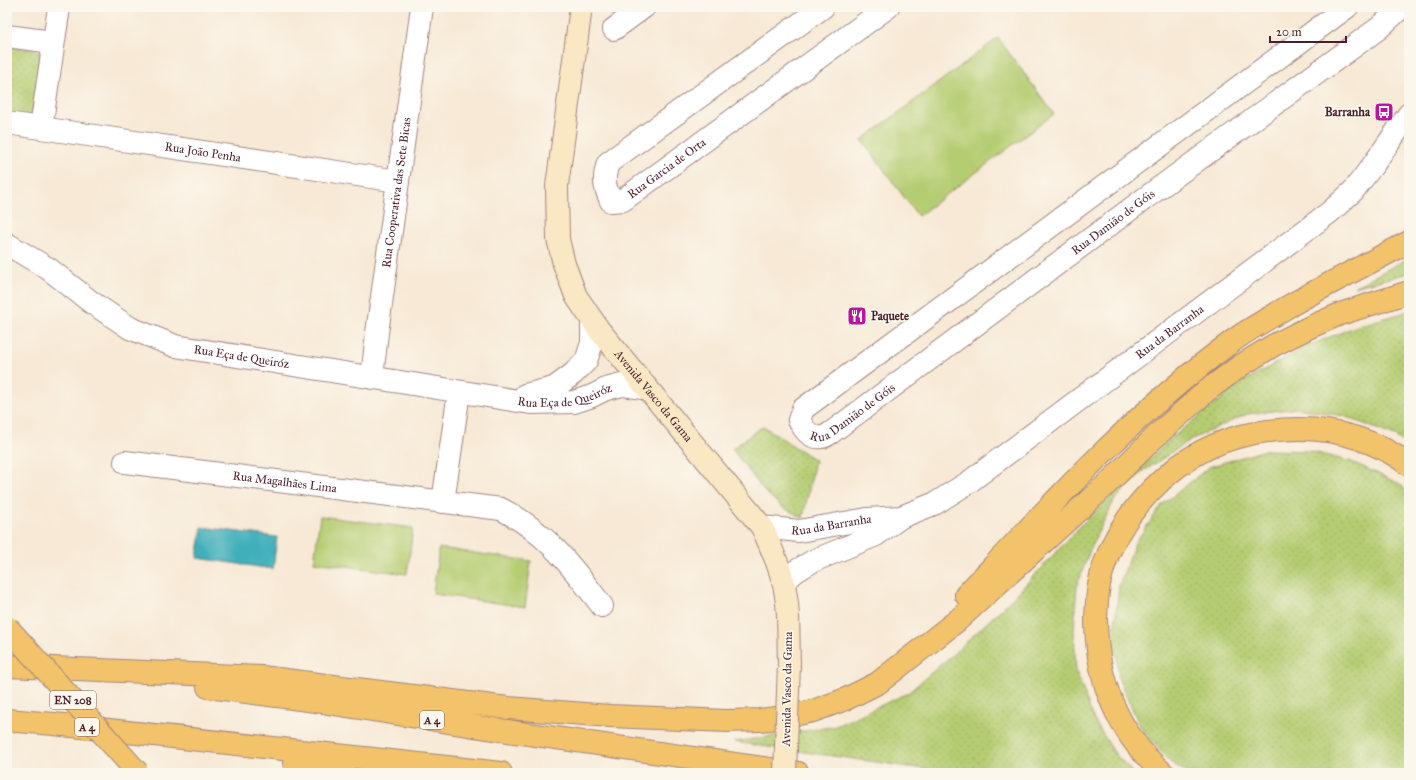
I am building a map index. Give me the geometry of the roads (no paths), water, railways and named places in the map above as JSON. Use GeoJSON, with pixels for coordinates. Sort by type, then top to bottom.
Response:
{"type":"FeatureCollection","features":[{"type":"Feature","properties":{"kind":"main road","name":"Avenida Vasco da Gama"},"geometry":{"type":"LineString","coordinates":[[581,7],[557,186],[558,239],[564,264],[576,296],[599,330],[762,527],[775,556],[783,582],[787,604],[789,664],[786,773]]}},
{"type":"Feature","properties":{"kind":"main road"},"geometry":{"type":"LineString","coordinates":[[894,671],[1075,480],[1144,414],[1192,372],[1231,342],[1263,322],[1302,299],[1409,242]]}},
{"type":"Feature","properties":{"kind":"main road"},"geometry":{"type":"LineString","coordinates":[[66,668],[262,677],[508,708],[610,716],[726,722],[760,720],[813,711],[846,699],[878,683],[958,620],[1106,485],[1156,436],[1205,392],[1240,366],[1274,345],[1308,328],[1340,314],[1409,292]]}},
{"type":"Feature","properties":{"kind":"main road"},"geometry":{"type":"LineString","coordinates":[[1163,773],[1147,758],[1129,735],[1116,712],[1105,686],[1099,659],[1096,633],[1096,605],[1101,576],[1111,550],[1124,524],[1140,502],[1159,483],[1184,463],[1209,448],[1232,439],[1259,432],[1286,429],[1316,429],[1342,434],[1384,449],[1409,465]]}},
{"type":"Feature","properties":{"kind":"main road","name":"EN 208"},"geometry":{"type":"LineString","coordinates":[[7,627],[138,773]]}},
{"type":"Feature","properties":{"kind":"main road","name":"A 4"},"geometry":{"type":"LineString","coordinates":[[7,666],[66,668],[315,701],[480,727],[798,773]]}},
{"type":"Feature","properties":{"kind":"main road","name":"A 4"},"geometry":{"type":"LineString","coordinates":[[7,720],[501,773]]}},
{"type":"Feature","properties":{"kind":"main road"},"geometry":{"type":"LineString","coordinates":[[167,736],[344,773]]}},
{"type":"Feature","properties":{"kind":"street"},"geometry":{"type":"LineString","coordinates":[[41,128],[59,7]]}},
{"type":"Feature","properties":{"kind":"street","name":"Rua Cooperativa das Sete Bicas"},"geometry":{"type":"LineString","coordinates":[[372,378],[422,7]]}},
{"type":"Feature","properties":{"kind":"street"},"geometry":{"type":"LineString","coordinates":[[614,29],[644,7]]}},
{"type":"Feature","properties":{"kind":"street","name":"Rua Garcia de Orta"},"geometry":{"type":"LineString","coordinates":[[823,7],[608,163],[605,174],[605,188],[611,201],[623,200],[888,7]]}},
{"type":"Feature","properties":{"kind":"street","name":"Rua Damião de Góis"},"geometry":{"type":"LineString","coordinates":[[1347,7],[803,409],[799,420],[804,430],[814,436],[823,437],[832,432],[1144,199],[1379,28],[1402,7]]}},
{"type":"Feature","properties":{"kind":"street"},"geometry":{"type":"LineString","coordinates":[[7,36],[53,42]]}},
{"type":"Feature","properties":{"kind":"street","name":"Rua da Barranha"},"geometry":{"type":"LineString","coordinates":[[783,582],[796,570],[813,560],[876,535],[901,517],[936,503],[969,482],[1330,212],[1353,191],[1409,114]]}},
{"type":"Feature","properties":{"kind":"street","name":"Rua João Penha"},"geometry":{"type":"LineString","coordinates":[[7,123],[398,181]]}},
{"type":"Feature","properties":{"kind":"street","name":"Rua Eça de Queiróz"},"geometry":{"type":"LineString","coordinates":[[7,244],[50,269],[91,302],[130,328],[175,346],[532,403],[553,404],[574,402],[592,396],[606,389],[622,385],[648,389]]}},
{"type":"Feature","properties":{"kind":"street","name":"Rua Eça de Queiróz"},"geometry":{"type":"LineString","coordinates":[[504,398],[554,388],[573,374],[586,361],[592,343],[592,320]]}},
{"type":"Feature","properties":{"kind":"street"},"geometry":{"type":"LineString","coordinates":[[443,502],[459,392]]}},
{"type":"Feature","properties":{"kind":"street","name":"Rua Magalhães Lima"},"geometry":{"type":"LineString","coordinates":[[126,462],[501,509],[543,536],[570,565],[602,606]]}},
{"type":"Feature","properties":{"kind":"street","name":"Rua da Barranha"},"geometry":{"type":"LineString","coordinates":[[762,527],[799,531],[867,519],[901,517]]}},
{"type":"Feature","properties":{"kind":"water"},"geometry":{"type":"Polygon","coordinates":[[[202,527],[277,537],[273,569],[197,558],[202,527]]]}},
{"type":"Feature","properties":{"kind":"place","name":"Barranha"},"geometry":{"type":"Point","coordinates":[1384,112]}},
{"type":"Feature","properties":{"kind":"place","name":"Paquete"},"geometry":{"type":"Point","coordinates":[857,316]}}]}
